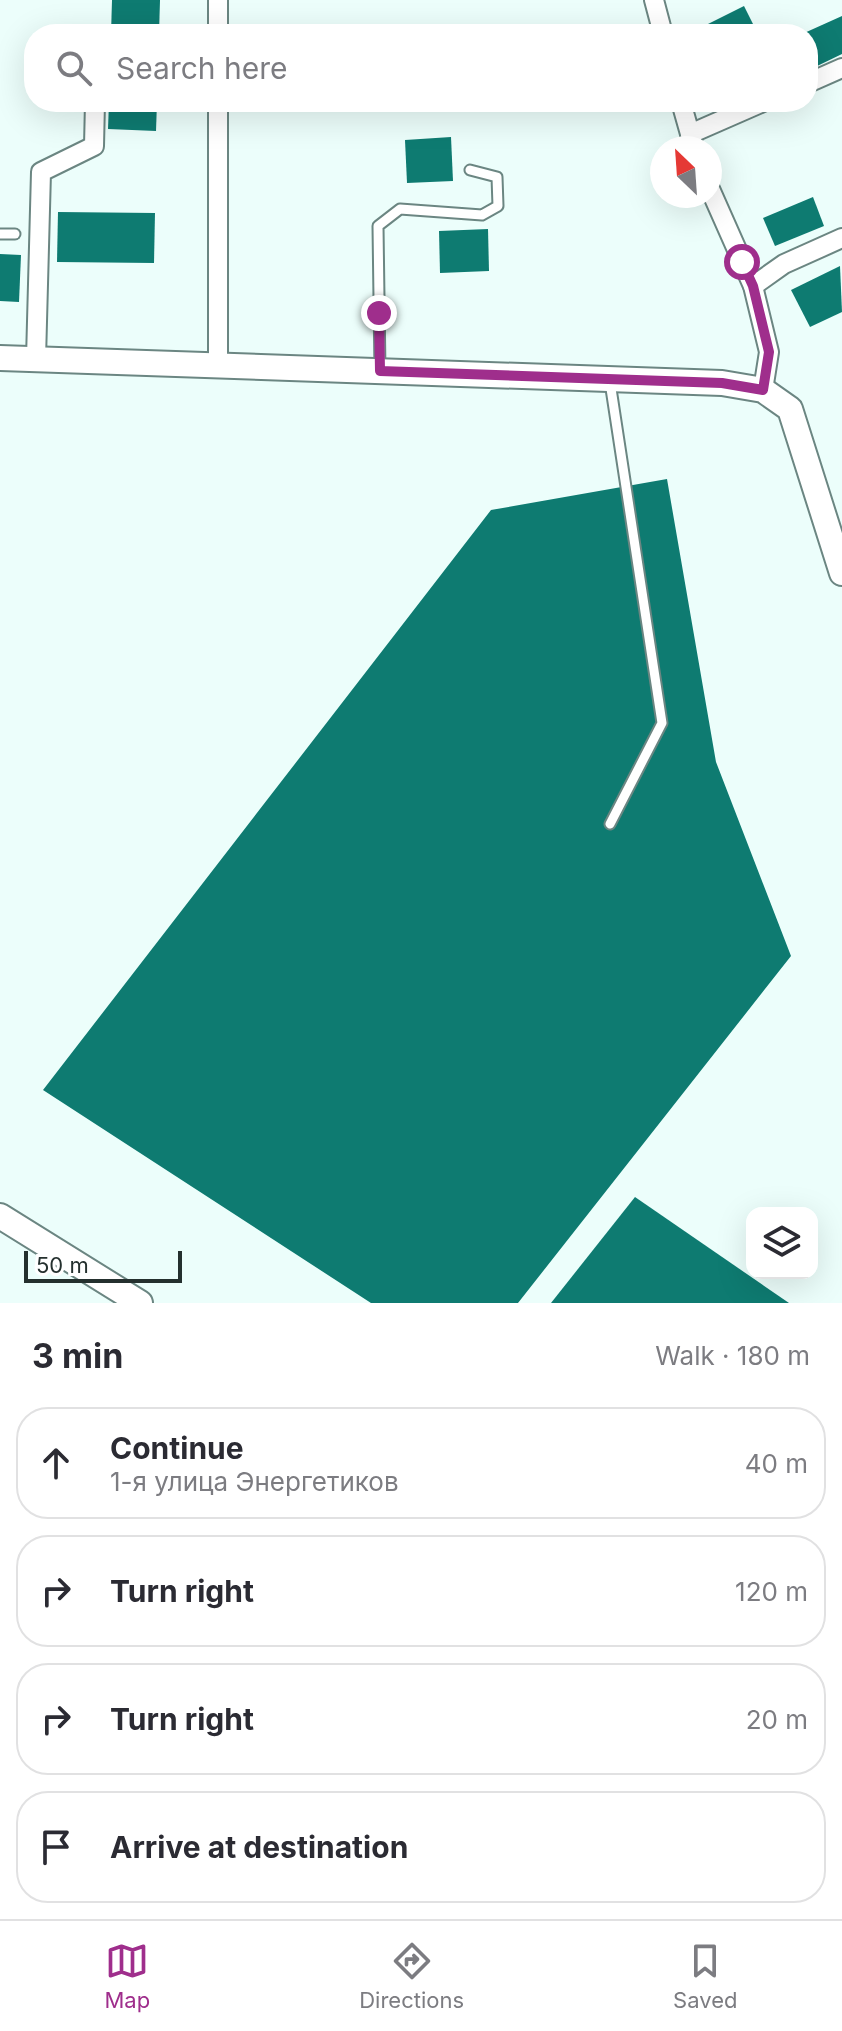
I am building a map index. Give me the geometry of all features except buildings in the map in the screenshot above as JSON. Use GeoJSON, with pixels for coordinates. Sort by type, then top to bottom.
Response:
{"type":"FeatureCollection","features":[{"type":"Feature","properties":{"kind":"street"},"geometry":{"type":"LineString","coordinates":[[218,0],[218,24]]}},
{"type":"Feature","properties":{"kind":"street"},"geometry":{"type":"LineString","coordinates":[[654,0],[660,24]]}},
{"type":"Feature","properties":{"kind":"street"},"geometry":{"type":"LineString","coordinates":[[818,79],[842,68]]}},
{"type":"Feature","properties":{"kind":"street"},"geometry":{"type":"LineString","coordinates":[[36,359],[41,172],[94,146],[95,112]]}},
{"type":"Feature","properties":{"kind":"street"},"geometry":{"type":"LineString","coordinates":[[218,112],[218,365]]}},
{"type":"Feature","properties":{"kind":"street"},"geometry":{"type":"LineString","coordinates":[[684,112],[691,136]]}},
{"type":"Feature","properties":{"kind":"street"},"geometry":{"type":"LineString","coordinates":[[701,136],[745,112]]}},
{"type":"Feature","properties":{"kind":"street"},"geometry":{"type":"LineString","coordinates":[[718,208],[753,286],[769,352],[763,390]]}},
{"type":"Feature","properties":{"kind":"street"},"geometry":{"type":"LineString","coordinates":[[753,286],[784,264],[842,238]]}},
{"type":"Feature","properties":{"kind":"street"},"geometry":{"type":"LineString","coordinates":[[0,358],[722,383],[763,390],[790,409],[842,573]]}},
{"type":"Feature","properties":{"kind":"street"},"geometry":{"type":"LineString","coordinates":[[0,1216],[140,1303]]}},
{"type":"Feature","properties":{"kind":"lane"},"geometry":{"type":"LineString","coordinates":[[380,371],[378,226],[400,209],[482,215],[498,206],[497,177],[470,170]]}},
{"type":"Feature","properties":{"kind":"lane"},"geometry":{"type":"LineString","coordinates":[[0,234],[15,234]]}},
{"type":"Feature","properties":{"kind":"lane"},"geometry":{"type":"LineString","coordinates":[[609,379],[662,723],[610,824]]}},
{"type":"Feature","properties":{"kind":"route"},"geometry":{"type":"LineString","coordinates":[[379,313],[380,371],[722,383],[763,390],[769,352],[753,286],[742,262]]}}]}
